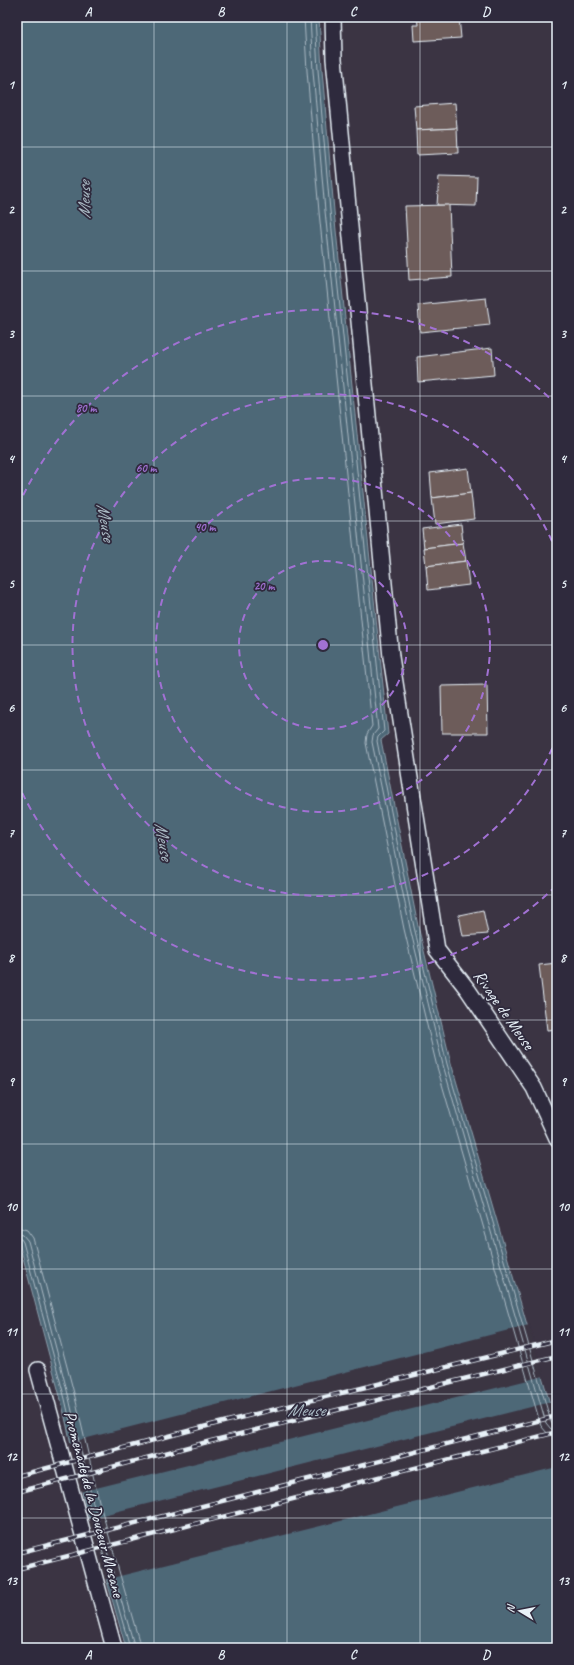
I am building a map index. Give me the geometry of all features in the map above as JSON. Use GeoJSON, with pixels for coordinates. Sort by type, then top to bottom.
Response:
{"type":"FeatureCollection","features":[{"type":"Feature","properties":{"kind":"lane","name":"Rivage de Meuse"},"geometry":{"type":"LineString","coordinates":[[333,17],[334,59],[391,657],[437,950],[468,990],[534,1088],[557,1138]]}},
{"type":"Feature","properties":{"kind":"lane","name":"Promenade de la Douceur Mosane"},"geometry":{"type":"LineString","coordinates":[[38,1370],[114,1648]]}},
{"type":"Feature","properties":{"kind":"water","name":"Meuse"},"geometry":{"type":"Polygon","coordinates":[[[17,17],[319,17],[334,211],[388,734],[381,740],[418,926],[451,1063],[557,1428],[557,1648],[126,1648],[85,1505],[61,1400],[17,1235],[17,17]]]}},
{"type":"Feature","properties":{"kind":"pier"},"geometry":{"type":"Polygon","coordinates":[[[529,1325],[544,1376],[80,1492],[68,1443],[529,1325]]]}},
{"type":"Feature","properties":{"kind":"pier"},"geometry":{"type":"Polygon","coordinates":[[[551,1402],[557,1420],[557,1467],[104,1580],[87,1519],[551,1402]]]}},
{"type":"Feature","properties":{"kind":"building"},"geometry":{"type":"Polygon","coordinates":[[[417,17],[459,17],[461,38],[414,41],[413,25],[418,25],[417,17]]]}},
{"type":"Feature","properties":{"kind":"building"},"geometry":{"type":"Polygon","coordinates":[[[455,103],[457,128],[416,130],[414,106],[455,103]]]}},
{"type":"Feature","properties":{"kind":"building"},"geometry":{"type":"Polygon","coordinates":[[[457,128],[458,153],[417,155],[416,130],[457,128]]]}},
{"type":"Feature","properties":{"kind":"building"},"geometry":{"type":"Polygon","coordinates":[[[439,176],[477,177],[476,206],[437,205],[439,176]]]}},
{"type":"Feature","properties":{"kind":"building"},"geometry":{"type":"Polygon","coordinates":[[[449,205],[452,277],[409,280],[405,206],[449,205]]]}},
{"type":"Feature","properties":{"kind":"building"},"geometry":{"type":"Polygon","coordinates":[[[486,298],[490,325],[420,332],[418,305],[486,298]]]}},
{"type":"Feature","properties":{"kind":"building"},"geometry":{"type":"Polygon","coordinates":[[[492,348],[494,375],[418,382],[417,357],[492,348]]]}},
{"type":"Feature","properties":{"kind":"building"},"geometry":{"type":"Polygon","coordinates":[[[468,468],[471,493],[432,498],[430,473],[468,468]]]}},
{"type":"Feature","properties":{"kind":"building"},"geometry":{"type":"Polygon","coordinates":[[[471,493],[474,519],[435,524],[432,498],[471,493]]]}},
{"type":"Feature","properties":{"kind":"building"},"geometry":{"type":"Polygon","coordinates":[[[461,524],[463,543],[424,548],[422,529],[461,524]]]}},
{"type":"Feature","properties":{"kind":"building"},"geometry":{"type":"Polygon","coordinates":[[[463,543],[466,561],[426,566],[424,548],[463,543]]]}},
{"type":"Feature","properties":{"kind":"building"},"geometry":{"type":"Polygon","coordinates":[[[466,561],[469,585],[428,590],[426,566],[466,561]]]}},
{"type":"Feature","properties":{"kind":"building"},"geometry":{"type":"Polygon","coordinates":[[[487,685],[488,733],[442,733],[441,686],[487,685]]]}},
{"type":"Feature","properties":{"kind":"building"},"geometry":{"type":"Polygon","coordinates":[[[483,910],[488,934],[463,936],[459,915],[483,910]]]}},
{"type":"Feature","properties":{"kind":"building"},"geometry":{"type":"Polygon","coordinates":[[[557,963],[557,1029],[547,1030],[539,965],[557,963]]]}},
{"type":"Feature","properties":{"kind":"railway"},"geometry":{"type":"LineString","coordinates":[[17,1476],[207,1426],[557,1340]]}},
{"type":"Feature","properties":{"kind":"railway"},"geometry":{"type":"LineString","coordinates":[[17,1492],[211,1441],[557,1356]]}},
{"type":"Feature","properties":{"kind":"railway"},"geometry":{"type":"LineString","coordinates":[[17,1553],[557,1416]]}},
{"type":"Feature","properties":{"kind":"railway"},"geometry":{"type":"LineString","coordinates":[[17,1569],[557,1432]]}}]}
